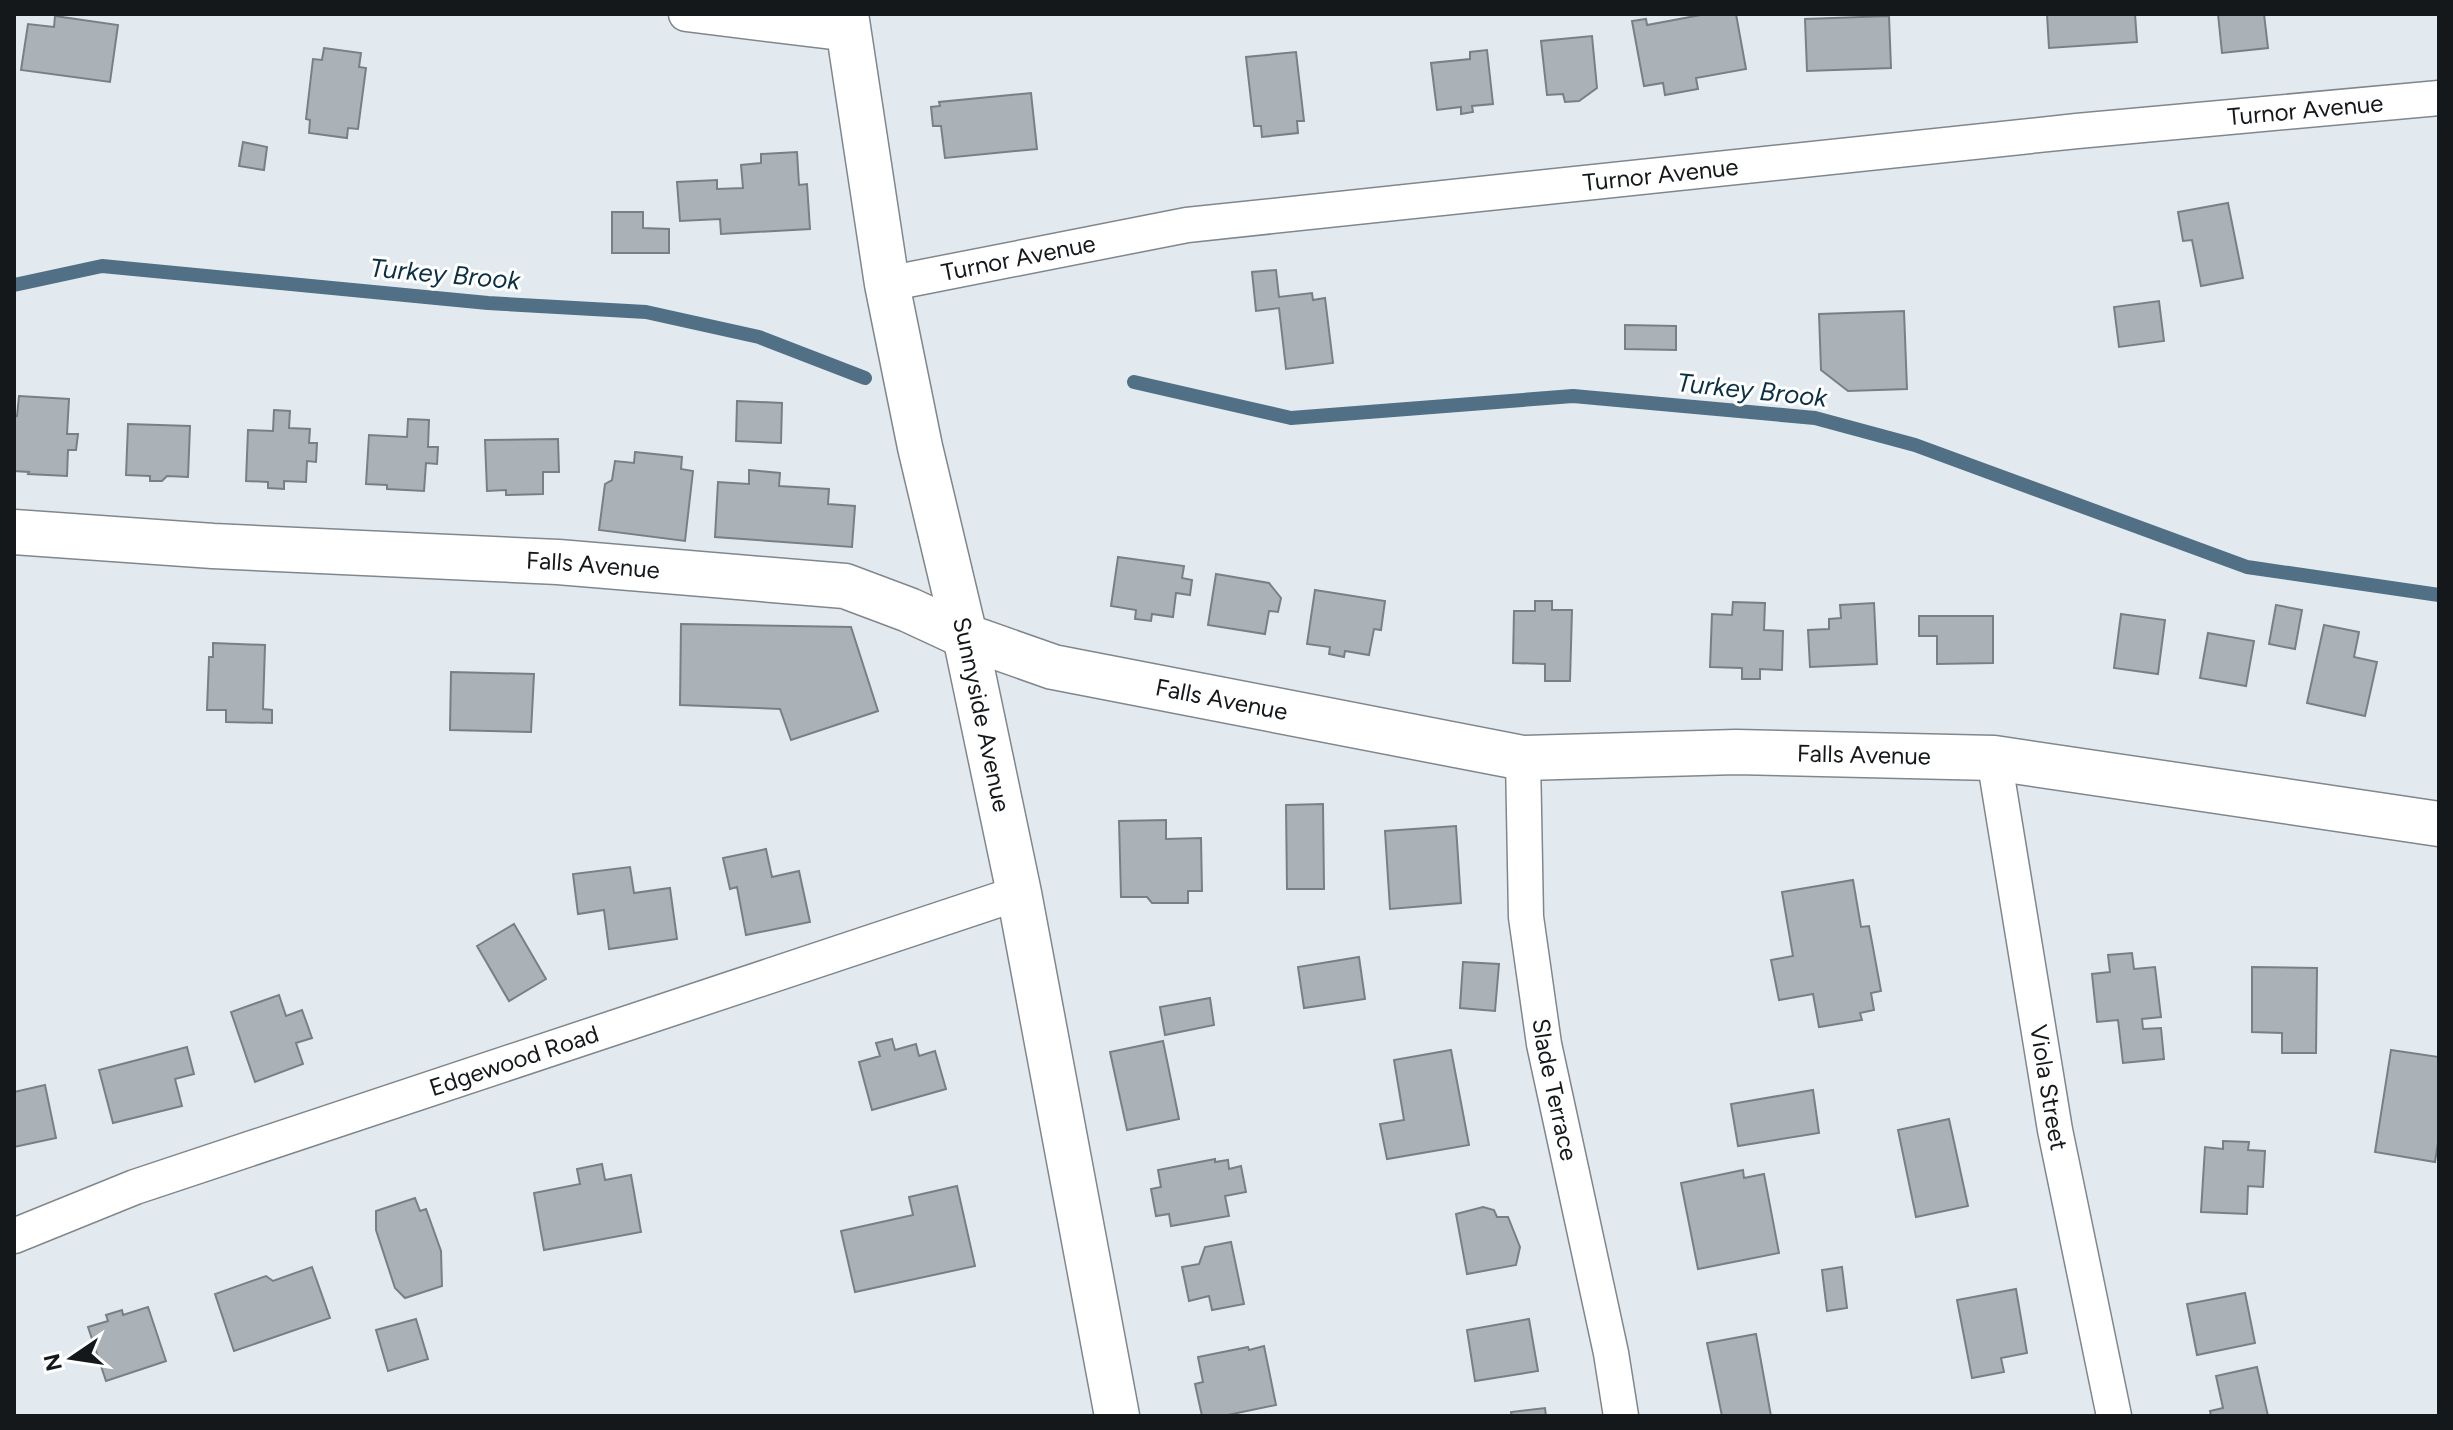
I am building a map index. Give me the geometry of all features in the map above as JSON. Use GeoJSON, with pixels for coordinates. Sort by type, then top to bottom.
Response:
{"type":"FeatureCollection","features":[{"type":"Feature","properties":{"kind":"main road","name":"Sunnyside Avenue"},"geometry":{"type":"LineString","coordinates":[[847,24],[887,284],[1019,893],[1117,1416]]}},
{"type":"Feature","properties":{"kind":"main road","name":"Falls Avenue"},"geometry":{"type":"LineString","coordinates":[[14,532],[213,546],[558,562],[845,586],[909,610],[965,636],[1053,667],[1523,758],[1736,752],[1994,758],[2439,824]]}},
{"type":"Feature","properties":{"kind":"street"},"geometry":{"type":"LineString","coordinates":[[686,14],[847,24]]}},
{"type":"Feature","properties":{"kind":"street","name":"Turnor Avenue"},"geometry":{"type":"LineString","coordinates":[[887,284],[1187,225],[2077,131],[2439,98]]}},
{"type":"Feature","properties":{"kind":"street","name":"Slade Terrace"},"geometry":{"type":"LineString","coordinates":[[1523,758],[1526,917],[1544,1044],[1611,1353],[1621,1416]]}},
{"type":"Feature","properties":{"kind":"street","name":"Viola Street"},"geometry":{"type":"LineString","coordinates":[[1994,758],[2055,1130],[2114,1416]]}},
{"type":"Feature","properties":{"kind":"street","name":"Edgewood Road"},"geometry":{"type":"LineString","coordinates":[[14,1236],[135,1187],[1019,893]]}},
{"type":"Feature","properties":{"kind":"building"},"geometry":{"type":"Polygon","coordinates":[[[1706,14],[1736,14],[1746,69],[1696,78],[1698,89],[1665,95],[1663,83],[1644,86],[1632,21],[1646,19],[1647,25],[1706,14]]]}},
{"type":"Feature","properties":{"kind":"building"},"geometry":{"type":"Polygon","coordinates":[[[2047,14],[2135,14],[2137,42],[2049,48],[2047,14]]]}},
{"type":"Feature","properties":{"kind":"building"},"geometry":{"type":"Polygon","coordinates":[[[2218,14],[2264,14],[2268,48],[2222,53],[2218,14]]]}},
{"type":"Feature","properties":{"kind":"building"},"geometry":{"type":"Polygon","coordinates":[[[55,16],[118,25],[110,82],[21,70],[28,24],[54,27],[55,16]]]}},
{"type":"Feature","properties":{"kind":"building"},"geometry":{"type":"Polygon","coordinates":[[[1889,16],[1891,68],[1807,71],[1805,19],[1889,16]]]}},
{"type":"Feature","properties":{"kind":"building"},"geometry":{"type":"Polygon","coordinates":[[[1592,36],[1597,88],[1579,101],[1565,102],[1563,94],[1547,95],[1541,41],[1592,36]]]}},
{"type":"Feature","properties":{"kind":"building"},"geometry":{"type":"Polygon","coordinates":[[[324,48],[361,53],[359,67],[366,68],[358,129],[348,128],[347,138],[309,133],[310,120],[306,119],[313,59],[322,60],[324,48]]]}},
{"type":"Feature","properties":{"kind":"building"},"geometry":{"type":"Polygon","coordinates":[[[1487,50],[1493,104],[1472,106],[1473,112],[1461,114],[1461,107],[1437,110],[1431,63],[1470,59],[1470,52],[1487,50]]]}},
{"type":"Feature","properties":{"kind":"building"},"geometry":{"type":"Polygon","coordinates":[[[1296,52],[1304,121],[1297,121],[1298,133],[1262,137],[1261,126],[1254,126],[1246,57],[1296,52]]]}},
{"type":"Feature","properties":{"kind":"building"},"geometry":{"type":"Polygon","coordinates":[[[1031,93],[1037,149],[945,158],[941,126],[933,126],[931,107],[940,106],[939,102],[1031,93]]]}},
{"type":"Feature","properties":{"kind":"building"},"geometry":{"type":"Polygon","coordinates":[[[243,142],[267,147],[264,170],[239,166],[243,142]]]}},
{"type":"Feature","properties":{"kind":"building"},"geometry":{"type":"Polygon","coordinates":[[[797,152],[799,185],[807,184],[810,229],[721,234],[720,219],[680,221],[677,182],[717,180],[717,189],[743,188],[741,165],[761,163],[761,154],[797,152]]]}},
{"type":"Feature","properties":{"kind":"building"},"geometry":{"type":"Polygon","coordinates":[[[2228,203],[2243,278],[2201,286],[2192,240],[2183,241],[2178,212],[2228,203]]]}},
{"type":"Feature","properties":{"kind":"building"},"geometry":{"type":"Polygon","coordinates":[[[612,212],[643,212],[643,228],[669,229],[669,253],[612,253],[612,212]]]}},
{"type":"Feature","properties":{"kind":"building"},"geometry":{"type":"Polygon","coordinates":[[[1276,270],[1279,297],[1312,293],[1313,300],[1325,298],[1333,363],[1286,369],[1279,308],[1256,311],[1252,272],[1276,270]]]}},
{"type":"Feature","properties":{"kind":"building"},"geometry":{"type":"Polygon","coordinates":[[[2159,301],[2164,341],[2119,347],[2114,307],[2159,301]]]}},
{"type":"Feature","properties":{"kind":"building"},"geometry":{"type":"Polygon","coordinates":[[[1904,311],[1907,389],[1848,391],[1821,370],[1819,314],[1904,311]]]}},
{"type":"Feature","properties":{"kind":"building"},"geometry":{"type":"Polygon","coordinates":[[[1625,325],[1676,326],[1676,350],[1625,349],[1625,325]]]}},
{"type":"Feature","properties":{"kind":"building"},"geometry":{"type":"Polygon","coordinates":[[[19,396],[69,399],[67,434],[78,434],[76,450],[68,450],[67,476],[14,471],[14,417],[17,416],[19,396]]]}},
{"type":"Feature","properties":{"kind":"building"},"geometry":{"type":"Polygon","coordinates":[[[737,401],[782,403],[781,443],[736,441],[737,401]]]}},
{"type":"Feature","properties":{"kind":"building"},"geometry":{"type":"Polygon","coordinates":[[[274,410],[290,411],[289,428],[310,429],[309,443],[317,443],[316,462],[307,461],[306,482],[284,481],[284,489],[268,488],[268,482],[246,481],[248,430],[273,431],[274,410]]]}},
{"type":"Feature","properties":{"kind":"building"},"geometry":{"type":"Polygon","coordinates":[[[408,419],[429,420],[428,447],[438,447],[437,464],[426,463],[424,491],[387,489],[387,485],[366,484],[369,435],[407,437],[408,419]]]}},
{"type":"Feature","properties":{"kind":"building"},"geometry":{"type":"Polygon","coordinates":[[[128,424],[190,426],[188,477],[167,476],[162,481],[150,481],[150,476],[126,475],[128,424]]]}},
{"type":"Feature","properties":{"kind":"building"},"geometry":{"type":"Polygon","coordinates":[[[558,439],[559,472],[543,472],[543,494],[506,495],[506,490],[487,491],[485,440],[558,439]]]}},
{"type":"Feature","properties":{"kind":"building"},"geometry":{"type":"Polygon","coordinates":[[[635,452],[682,457],[681,469],[693,471],[685,541],[599,530],[605,484],[612,480],[615,461],[634,463],[635,452]]]}},
{"type":"Feature","properties":{"kind":"building"},"geometry":{"type":"Polygon","coordinates":[[[749,470],[780,473],[779,486],[829,489],[828,504],[855,506],[852,547],[715,537],[718,482],[749,484],[749,470]]]}},
{"type":"Feature","properties":{"kind":"building"},"geometry":{"type":"Polygon","coordinates":[[[1118,557],[1184,566],[1182,578],[1192,580],[1190,595],[1176,593],[1173,617],[1152,614],[1151,621],[1135,619],[1136,610],[1111,606],[1118,557]]]}},
{"type":"Feature","properties":{"kind":"building"},"geometry":{"type":"Polygon","coordinates":[[[1216,574],[1269,583],[1281,598],[1278,612],[1269,611],[1265,634],[1208,625],[1216,574]]]}},
{"type":"Feature","properties":{"kind":"building"},"geometry":{"type":"Polygon","coordinates":[[[1315,590],[1385,601],[1381,630],[1374,629],[1369,655],[1345,651],[1344,657],[1329,654],[1330,647],[1307,644],[1315,590]]]}},
{"type":"Feature","properties":{"kind":"building"},"geometry":{"type":"Polygon","coordinates":[[[1535,601],[1552,601],[1552,610],[1572,610],[1570,681],[1545,681],[1545,664],[1513,663],[1514,611],[1535,611],[1535,601]]]}},
{"type":"Feature","properties":{"kind":"building"},"geometry":{"type":"Polygon","coordinates":[[[1733,602],[1765,603],[1764,630],[1783,631],[1782,670],[1760,669],[1760,679],[1742,679],[1742,668],[1710,667],[1712,614],[1732,615],[1733,602]]]}},
{"type":"Feature","properties":{"kind":"building"},"geometry":{"type":"Polygon","coordinates":[[[1874,603],[1877,664],[1810,667],[1808,630],[1829,629],[1829,619],[1841,618],[1840,605],[1874,603]]]}},
{"type":"Feature","properties":{"kind":"building"},"geometry":{"type":"Polygon","coordinates":[[[2276,605],[2302,610],[2295,649],[2269,644],[2276,605]]]}},
{"type":"Feature","properties":{"kind":"building"},"geometry":{"type":"Polygon","coordinates":[[[2121,614],[2165,620],[2158,674],[2114,668],[2121,614]]]}},
{"type":"Feature","properties":{"kind":"building"},"geometry":{"type":"Polygon","coordinates":[[[1919,616],[1993,616],[1993,663],[1937,664],[1937,636],[1919,636],[1919,616]]]}},
{"type":"Feature","properties":{"kind":"building"},"geometry":{"type":"Polygon","coordinates":[[[681,624],[851,627],[878,711],[791,740],[780,709],[680,705],[681,624]]]}},
{"type":"Feature","properties":{"kind":"building"},"geometry":{"type":"Polygon","coordinates":[[[2324,625],[2359,632],[2354,657],[2377,662],[2365,716],[2307,703],[2324,625]]]}},
{"type":"Feature","properties":{"kind":"building"},"geometry":{"type":"Polygon","coordinates":[[[2208,633],[2254,641],[2246,686],[2200,678],[2208,633]]]}},
{"type":"Feature","properties":{"kind":"building"},"geometry":{"type":"Polygon","coordinates":[[[213,643],[265,645],[263,709],[272,710],[272,723],[226,722],[226,710],[207,710],[209,657],[213,657],[213,643]]]}},
{"type":"Feature","properties":{"kind":"building"},"geometry":{"type":"Polygon","coordinates":[[[451,672],[534,674],[531,732],[450,730],[451,672]]]}},
{"type":"Feature","properties":{"kind":"building"},"geometry":{"type":"Polygon","coordinates":[[[1323,804],[1324,889],[1287,889],[1286,805],[1323,804]]]}},
{"type":"Feature","properties":{"kind":"building"},"geometry":{"type":"Polygon","coordinates":[[[1166,820],[1166,839],[1201,838],[1202,891],[1188,891],[1188,903],[1152,903],[1147,897],[1121,897],[1119,821],[1166,820]]]}},
{"type":"Feature","properties":{"kind":"building"},"geometry":{"type":"Polygon","coordinates":[[[1456,826],[1461,903],[1390,909],[1385,831],[1456,826]]]}},
{"type":"Feature","properties":{"kind":"building"},"geometry":{"type":"Polygon","coordinates":[[[766,849],[772,877],[799,871],[810,922],[746,935],[737,887],[730,889],[723,858],[766,849]]]}},
{"type":"Feature","properties":{"kind":"building"},"geometry":{"type":"Polygon","coordinates":[[[630,867],[634,893],[670,888],[677,939],[609,949],[604,910],[578,914],[573,874],[630,867]]]}},
{"type":"Feature","properties":{"kind":"building"},"geometry":{"type":"Polygon","coordinates":[[[1853,880],[1861,927],[1869,926],[1881,991],[1871,993],[1874,1010],[1860,1013],[1862,1020],[1819,1027],[1813,994],[1779,1000],[1771,960],[1793,956],[1782,892],[1853,880]]]}},
{"type":"Feature","properties":{"kind":"building"},"geometry":{"type":"Polygon","coordinates":[[[514,924],[546,979],[509,1001],[477,946],[514,924]]]}},
{"type":"Feature","properties":{"kind":"building"},"geometry":{"type":"Polygon","coordinates":[[[2132,953],[2134,969],[2155,967],[2161,1017],[2142,1019],[2143,1029],[2161,1028],[2164,1059],[2123,1063],[2118,1020],[2097,1022],[2092,974],[2110,972],[2108,955],[2132,953]]]}},
{"type":"Feature","properties":{"kind":"building"},"geometry":{"type":"Polygon","coordinates":[[[1359,957],[1365,999],[1304,1008],[1298,967],[1359,957]]]}},
{"type":"Feature","properties":{"kind":"building"},"geometry":{"type":"Polygon","coordinates":[[[1463,962],[1499,964],[1495,1011],[1460,1008],[1463,962]]]}},
{"type":"Feature","properties":{"kind":"building"},"geometry":{"type":"Polygon","coordinates":[[[2252,967],[2317,968],[2316,1053],[2282,1053],[2282,1033],[2252,1032],[2252,967]]]}},
{"type":"Feature","properties":{"kind":"building"},"geometry":{"type":"Polygon","coordinates":[[[279,995],[286,1016],[302,1010],[312,1038],[296,1043],[303,1064],[255,1082],[231,1012],[279,995]]]}},
{"type":"Feature","properties":{"kind":"building"},"geometry":{"type":"Polygon","coordinates":[[[1210,998],[1214,1025],[1165,1035],[1160,1007],[1210,998]]]}},
{"type":"Feature","properties":{"kind":"building"},"geometry":{"type":"Polygon","coordinates":[[[892,1039],[895,1050],[916,1044],[919,1056],[935,1051],[946,1089],[872,1110],[859,1062],[880,1056],[876,1043],[892,1039]]]}},
{"type":"Feature","properties":{"kind":"building"},"geometry":{"type":"Polygon","coordinates":[[[1163,1041],[1179,1119],[1127,1130],[1110,1052],[1163,1041]]]}},
{"type":"Feature","properties":{"kind":"building"},"geometry":{"type":"Polygon","coordinates":[[[187,1047],[194,1074],[175,1079],[182,1106],[113,1123],[99,1070],[187,1047]]]}},
{"type":"Feature","properties":{"kind":"building"},"geometry":{"type":"Polygon","coordinates":[[[1451,1050],[1469,1145],[1387,1159],[1380,1124],[1404,1120],[1394,1060],[1451,1050]]]}},
{"type":"Feature","properties":{"kind":"building"},"geometry":{"type":"Polygon","coordinates":[[[2391,1050],[2439,1057],[2439,1136],[2435,1162],[2375,1152],[2391,1050]]]}},
{"type":"Feature","properties":{"kind":"building"},"geometry":{"type":"Polygon","coordinates":[[[45,1085],[56,1138],[14,1147],[14,1092],[45,1085]]]}},
{"type":"Feature","properties":{"kind":"building"},"geometry":{"type":"Polygon","coordinates":[[[1813,1090],[1819,1133],[1738,1146],[1731,1104],[1813,1090]]]}},
{"type":"Feature","properties":{"kind":"building"},"geometry":{"type":"Polygon","coordinates":[[[1949,1119],[1968,1206],[1916,1217],[1898,1130],[1949,1119]]]}},
{"type":"Feature","properties":{"kind":"building"},"geometry":{"type":"Polygon","coordinates":[[[2223,1141],[2249,1142],[2248,1150],[2265,1151],[2263,1187],[2248,1186],[2247,1214],[2201,1212],[2205,1147],[2223,1149],[2223,1141]]]}},
{"type":"Feature","properties":{"kind":"building"},"geometry":{"type":"Polygon","coordinates":[[[1215,1159],[1215,1162],[1228,1160],[1229,1169],[1241,1166],[1246,1192],[1225,1196],[1229,1216],[1171,1226],[1169,1214],[1156,1216],[1151,1189],[1161,1187],[1158,1170],[1215,1159]]]}},
{"type":"Feature","properties":{"kind":"building"},"geometry":{"type":"Polygon","coordinates":[[[602,1164],[605,1180],[631,1175],[641,1232],[544,1250],[534,1193],[580,1184],[577,1169],[602,1164]]]}},
{"type":"Feature","properties":{"kind":"building"},"geometry":{"type":"Polygon","coordinates":[[[1743,1170],[1744,1178],[1764,1174],[1779,1253],[1698,1269],[1681,1183],[1743,1170]]]}},
{"type":"Feature","properties":{"kind":"building"},"geometry":{"type":"Polygon","coordinates":[[[957,1186],[975,1266],[855,1292],[841,1231],[913,1215],[909,1197],[957,1186]]]}},
{"type":"Feature","properties":{"kind":"building"},"geometry":{"type":"Polygon","coordinates":[[[415,1198],[420,1211],[426,1209],[441,1251],[442,1286],[405,1298],[395,1288],[376,1230],[376,1211],[415,1198]]]}},
{"type":"Feature","properties":{"kind":"building"},"geometry":{"type":"Polygon","coordinates":[[[1483,1207],[1494,1210],[1497,1217],[1508,1217],[1520,1247],[1516,1265],[1467,1274],[1456,1214],[1483,1207]]]}},
{"type":"Feature","properties":{"kind":"building"},"geometry":{"type":"Polygon","coordinates":[[[1231,1242],[1244,1304],[1212,1310],[1209,1296],[1189,1301],[1182,1267],[1199,1264],[1205,1247],[1231,1242]]]}},
{"type":"Feature","properties":{"kind":"building"},"geometry":{"type":"Polygon","coordinates":[[[312,1267],[330,1318],[234,1351],[215,1294],[266,1276],[273,1281],[312,1267]]]}},
{"type":"Feature","properties":{"kind":"building"},"geometry":{"type":"Polygon","coordinates":[[[1842,1267],[1847,1308],[1827,1311],[1822,1270],[1842,1267]]]}},
{"type":"Feature","properties":{"kind":"building"},"geometry":{"type":"Polygon","coordinates":[[[2016,1289],[2027,1353],[2001,1358],[2004,1372],[1972,1378],[1957,1300],[2016,1289]]]}},
{"type":"Feature","properties":{"kind":"building"},"geometry":{"type":"Polygon","coordinates":[[[2245,1293],[2255,1343],[2197,1355],[2187,1304],[2245,1293]]]}},
{"type":"Feature","properties":{"kind":"building"},"geometry":{"type":"Polygon","coordinates":[[[148,1307],[166,1361],[106,1381],[88,1327],[108,1321],[106,1315],[122,1310],[123,1315],[148,1307]]]}},
{"type":"Feature","properties":{"kind":"building"},"geometry":{"type":"Polygon","coordinates":[[[416,1319],[428,1359],[388,1371],[376,1330],[416,1319]]]}},
{"type":"Feature","properties":{"kind":"building"},"geometry":{"type":"Polygon","coordinates":[[[1529,1319],[1538,1371],[1475,1381],[1467,1330],[1529,1319]]]}},
{"type":"Feature","properties":{"kind":"building"},"geometry":{"type":"Polygon","coordinates":[[[1756,1334],[1771,1416],[1722,1416],[1707,1343],[1756,1334]]]}},
{"type":"Feature","properties":{"kind":"building"},"geometry":{"type":"Polygon","coordinates":[[[1264,1346],[1276,1405],[1223,1416],[1202,1416],[1195,1384],[1203,1382],[1198,1357],[1264,1346]]]}},
{"type":"Feature","properties":{"kind":"building"},"geometry":{"type":"Polygon","coordinates":[[[2257,1367],[2268,1416],[2211,1416],[2210,1411],[2223,1408],[2216,1376],[2257,1367]]]}},
{"type":"Feature","properties":{"kind":"building"},"geometry":{"type":"Polygon","coordinates":[[[1545,1408],[1546,1416],[1512,1416],[1511,1412],[1545,1408]]]}},
{"type":"Feature","properties":{"kind":"waterway","name":"Turkey Brook"},"geometry":{"type":"LineString","coordinates":[[14,285],[102,266],[488,303],[646,312],[759,337],[865,378]]}},
{"type":"Feature","properties":{"kind":"waterway","name":"Turkey Brook"},"geometry":{"type":"LineString","coordinates":[[1134,382],[1291,418],[1573,396],[1815,418],[1915,445],[2247,567],[2439,595]]}}]}
